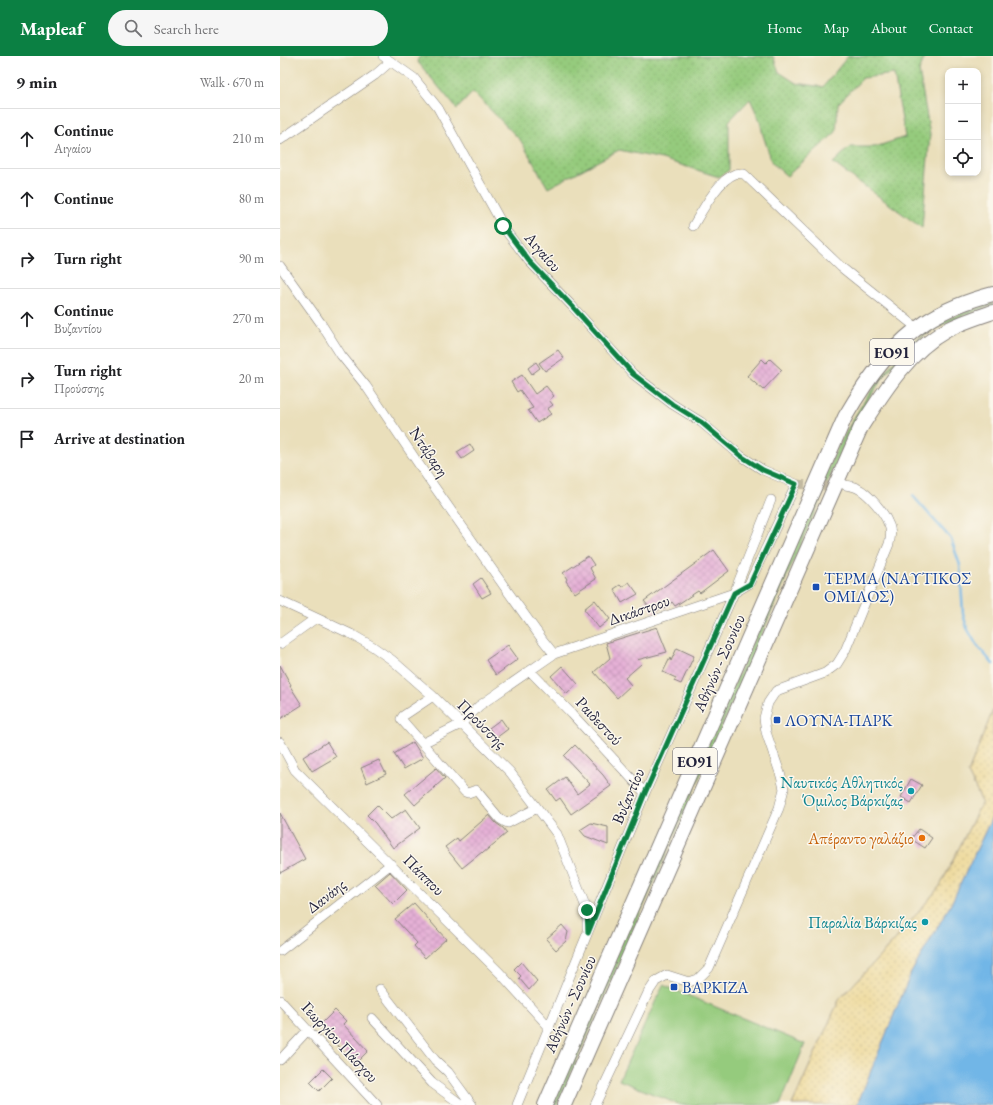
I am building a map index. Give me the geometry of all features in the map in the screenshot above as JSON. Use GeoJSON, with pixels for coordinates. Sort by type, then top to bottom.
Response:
{"type":"FeatureCollection","features":[{"type":"Feature","properties":{"kind":"main road","name":"Αθήνών - Σουνίου"},"geometry":{"type":"LineString","coordinates":[[545,1105],[845,417],[862,389],[879,366],[918,328],[935,317],[957,306],[993,294]]}},
{"type":"Feature","properties":{"kind":"main road","name":"ΕΟ91"},"geometry":{"type":"LineString","coordinates":[[564,1105],[861,427],[882,394],[912,357],[920,350],[948,329],[968,320],[993,312]]}},
{"type":"Feature","properties":{"kind":"street","name":"Αιγαίου"},"geometry":{"type":"LineString","coordinates":[[382,56],[414,78],[438,108],[506,231],[529,261],[633,374],[672,404],[701,422],[741,456],[763,470],[796,484],[750,584],[734,593]]}},
{"type":"Feature","properties":{"kind":"street"},"geometry":{"type":"LineString","coordinates":[[280,140],[376,75],[390,62]]}},
{"type":"Feature","properties":{"kind":"street"},"geometry":{"type":"LineString","coordinates":[[693,226],[705,205],[721,184],[736,173],[744,174],[842,266],[918,328]]}},
{"type":"Feature","properties":{"kind":"street","name":"Ντάβαρη"},"geometry":{"type":"LineString","coordinates":[[280,266],[320,322],[341,355],[366,386],[506,589],[554,654]]}},
{"type":"Feature","properties":{"kind":"street"},"geometry":{"type":"LineString","coordinates":[[595,1105],[648,993],[656,981],[667,975],[689,982],[698,980],[709,968],[777,813],[784,789],[766,732],[764,718],[768,703],[776,691],[825,673],[837,664],[845,651],[889,544],[891,534],[888,522],[878,506],[857,487],[845,485]]}},
{"type":"Feature","properties":{"kind":"street","name":"Βυζαντίου"},"geometry":{"type":"LineString","coordinates":[[517,1105],[550,1028],[645,793],[734,593],[771,500]]}},
{"type":"Feature","properties":{"kind":"street","name":"Δικάστρου"},"geometry":{"type":"LineString","coordinates":[[422,743],[461,724],[480,706],[554,654],[734,593]]}},
{"type":"Feature","properties":{"kind":"street","name":"Προύσσης"},"geometry":{"type":"LineString","coordinates":[[280,601],[351,634],[392,660],[433,696],[510,772],[557,834],[587,910],[588,933]]}},
{"type":"Feature","properties":{"kind":"street"},"geometry":{"type":"LineString","coordinates":[[280,644],[316,618]]}},
{"type":"Feature","properties":{"kind":"street","name":"Ραιδεστού"},"geometry":{"type":"LineString","coordinates":[[530,671],[645,793]]}},
{"type":"Feature","properties":{"kind":"street"},"geometry":{"type":"LineString","coordinates":[[433,696],[401,717],[401,719],[465,792],[468,793],[476,790],[500,819],[508,823],[537,808]]}},
{"type":"Feature","properties":{"kind":"street","name":"Πάππου"},"geometry":{"type":"LineString","coordinates":[[280,742],[295,770],[500,973],[550,1028]]}},
{"type":"Feature","properties":{"kind":"street","name":"Δανάης"},"geometry":{"type":"LineString","coordinates":[[280,951],[391,864]]}},
{"type":"Feature","properties":{"kind":"street"},"geometry":{"type":"LineString","coordinates":[[380,989],[435,1060],[448,1072],[472,1105]]}},
{"type":"Feature","properties":{"kind":"street","name":"Γεωργίου Πάσχου"},"geometry":{"type":"LineString","coordinates":[[280,1000],[377,1105]]}},
{"type":"Feature","properties":{"kind":"street"},"geometry":{"type":"LineString","coordinates":[[372,1018],[432,1083],[462,1105]]}},
{"type":"Feature","properties":{"kind":"street"},"geometry":{"type":"LineString","coordinates":[[280,1060],[308,1030]]}},
{"type":"Feature","properties":{"kind":"green space"},"geometry":{"type":"Polygon","coordinates":[[[420,56],[773,56],[779,72],[796,83],[823,87],[848,56],[925,56],[919,71],[930,134],[922,228],[833,163],[850,147],[875,147],[905,137],[894,74],[863,78],[838,104],[836,132],[787,176],[772,163],[760,121],[750,99],[729,121],[729,170],[719,177],[662,159],[619,150],[548,188],[521,141],[473,92],[457,109],[417,61],[420,56]]]}},
{"type":"Feature","properties":{"kind":"green space"},"geometry":{"type":"Polygon","coordinates":[[[993,303],[993,305],[942,325],[913,344],[890,369],[852,426],[557,1105],[551,1105],[836,451],[878,380],[906,349],[945,320],[993,303]]]}},
{"type":"Feature","properties":{"kind":"green space"},"geometry":{"type":"Polygon","coordinates":[[[663,985],[805,1044],[780,1105],[680,1105],[619,1080],[663,985]]]}},
{"type":"Feature","properties":{"kind":"sand","name":"Παραλία Βάρκιζας"},"geometry":{"type":"Polygon","coordinates":[[[993,710],[993,815],[951,904],[911,973],[857,1105],[792,1105],[839,1000],[894,941],[940,886],[982,802],[968,773],[993,710]]]}},
{"type":"Feature","properties":{"kind":"water"},"geometry":{"type":"Polygon","coordinates":[[[993,815],[993,1105],[857,1105],[911,973],[951,904],[993,815]]]}},
{"type":"Feature","properties":{"kind":"building"},"geometry":{"type":"Polygon","coordinates":[[[558,350],[564,358],[545,371],[539,363],[558,350]]]}},
{"type":"Feature","properties":{"kind":"building"},"geometry":{"type":"Polygon","coordinates":[[[762,359],[766,363],[770,359],[782,370],[763,390],[747,376],[762,359]]]}},
{"type":"Feature","properties":{"kind":"building"},"geometry":{"type":"Polygon","coordinates":[[[536,362],[540,368],[532,374],[528,368],[536,362]]]}},
{"type":"Feature","properties":{"kind":"building"},"geometry":{"type":"Polygon","coordinates":[[[522,375],[535,394],[546,386],[554,396],[549,400],[553,405],[547,409],[551,414],[537,423],[528,410],[533,408],[520,390],[517,392],[511,382],[522,375]]]}},
{"type":"Feature","properties":{"kind":"building"},"geometry":{"type":"Polygon","coordinates":[[[470,444],[474,451],[462,459],[457,452],[470,444]]]}},
{"type":"Feature","properties":{"kind":"building"},"geometry":{"type":"Polygon","coordinates":[[[714,550],[729,571],[700,593],[698,591],[675,606],[672,602],[664,609],[663,607],[654,613],[644,601],[714,550]]]}},
{"type":"Feature","properties":{"kind":"building"},"geometry":{"type":"Polygon","coordinates":[[[588,556],[594,565],[590,568],[596,579],[575,593],[566,581],[567,579],[563,573],[588,556]]]}},
{"type":"Feature","properties":{"kind":"building"},"geometry":{"type":"Polygon","coordinates":[[[481,578],[491,593],[482,598],[473,584],[481,578]]]}},
{"type":"Feature","properties":{"kind":"building"},"geometry":{"type":"Polygon","coordinates":[[[629,582],[638,594],[622,603],[614,589],[620,585],[622,587],[629,582]]]}},
{"type":"Feature","properties":{"kind":"building"},"geometry":{"type":"Polygon","coordinates":[[[595,600],[610,619],[599,628],[584,609],[595,600]]]}},
{"type":"Feature","properties":{"kind":"building"},"geometry":{"type":"Polygon","coordinates":[[[657,627],[667,652],[637,660],[641,664],[625,678],[631,685],[617,698],[594,672],[610,658],[606,643],[657,627]]]}},
{"type":"Feature","properties":{"kind":"building"},"geometry":{"type":"Polygon","coordinates":[[[508,645],[518,659],[496,675],[486,660],[508,645]]]}},
{"type":"Feature","properties":{"kind":"building"},"geometry":{"type":"Polygon","coordinates":[[[677,648],[694,656],[681,684],[674,681],[676,678],[663,672],[670,658],[671,661],[677,648]]]}},
{"type":"Feature","properties":{"kind":"building"},"geometry":{"type":"Polygon","coordinates":[[[280,665],[291,685],[290,686],[302,705],[280,719],[280,665]]]}},
{"type":"Feature","properties":{"kind":"building"},"geometry":{"type":"Polygon","coordinates":[[[562,666],[578,684],[567,694],[551,676],[562,666]]]}},
{"type":"Feature","properties":{"kind":"building"},"geometry":{"type":"Polygon","coordinates":[[[501,719],[508,729],[496,738],[489,728],[501,719]]]}},
{"type":"Feature","properties":{"kind":"building"},"geometry":{"type":"Polygon","coordinates":[[[327,742],[336,757],[312,771],[303,757],[327,742]]]}},
{"type":"Feature","properties":{"kind":"building"},"geometry":{"type":"Polygon","coordinates":[[[413,742],[423,758],[404,769],[394,754],[413,742]]]}},
{"type":"Feature","properties":{"kind":"building"},"geometry":{"type":"Polygon","coordinates":[[[575,745],[603,775],[611,786],[571,814],[560,798],[556,801],[548,790],[565,777],[577,794],[590,784],[564,756],[575,745]]]}},
{"type":"Feature","properties":{"kind":"building"},"geometry":{"type":"Polygon","coordinates":[[[379,760],[386,774],[367,783],[361,768],[379,760]]]}},
{"type":"Feature","properties":{"kind":"building"},"geometry":{"type":"Polygon","coordinates":[[[436,768],[445,778],[415,805],[405,794],[436,768]]]}},
{"type":"Feature","properties":{"kind":"building","name":"Ναυτικός Αθλητικός Όμιλος Βάρκιζας"},"geometry":{"type":"Polygon","coordinates":[[[911,779],[922,785],[911,803],[901,797],[911,779]]]}},
{"type":"Feature","properties":{"kind":"building"},"geometry":{"type":"Polygon","coordinates":[[[377,805],[391,819],[406,809],[420,828],[393,848],[375,823],[367,815],[377,805]]]}},
{"type":"Feature","properties":{"kind":"building"},"geometry":{"type":"Polygon","coordinates":[[[280,813],[305,859],[280,873],[280,813]]]}},
{"type":"Feature","properties":{"kind":"building"},"geometry":{"type":"Polygon","coordinates":[[[489,815],[507,833],[462,868],[445,847],[457,838],[459,841],[489,815]]]}},
{"type":"Feature","properties":{"kind":"building"},"geometry":{"type":"Polygon","coordinates":[[[591,823],[608,827],[608,845],[585,836],[580,830],[591,823]]]}},
{"type":"Feature","properties":{"kind":"building","name":"Απέραντο γαλάζιο"},"geometry":{"type":"Polygon","coordinates":[[[919,829],[932,838],[925,848],[911,839],[919,829]]]}},
{"type":"Feature","properties":{"kind":"building"},"geometry":{"type":"Polygon","coordinates":[[[390,872],[407,890],[393,904],[375,885],[390,872]]]}},
{"type":"Feature","properties":{"kind":"building"},"geometry":{"type":"Polygon","coordinates":[[[414,903],[446,939],[425,958],[414,946],[417,943],[395,919],[414,903]]]}},
{"type":"Feature","properties":{"kind":"building"},"geometry":{"type":"Polygon","coordinates":[[[562,925],[568,932],[566,941],[556,950],[546,939],[562,925]]]}},
{"type":"Feature","properties":{"kind":"building"},"geometry":{"type":"Polygon","coordinates":[[[521,962],[537,981],[529,990],[519,978],[521,976],[514,969],[521,962]]]}},
{"type":"Feature","properties":{"kind":"building"},"geometry":{"type":"Polygon","coordinates":[[[335,1010],[346,1021],[343,1024],[368,1051],[355,1064],[335,1043],[337,1041],[320,1025],[335,1010]]]}},
{"type":"Feature","properties":{"kind":"building"},"geometry":{"type":"Polygon","coordinates":[[[323,1069],[332,1078],[319,1091],[310,1082],[323,1069]]]}},
{"type":"Feature","properties":{"kind":"waterway"},"geometry":{"type":"LineString","coordinates":[[913,496],[951,539],[960,565],[963,614],[967,628],[976,644],[993,664]]}},
{"type":"Feature","properties":{"kind":"tunnel"},"geometry":{"type":"LineString","coordinates":[[796,484],[821,486],[838,485]]}},
{"type":"Feature","properties":{"kind":"place","name":"ΤΕΡΜΑ (ΝΑΥΤΙΚΟΣ ΟΜΙΛΟΣ)"},"geometry":{"type":"Point","coordinates":[816,587]}},
{"type":"Feature","properties":{"kind":"place","name":"ΛΟΥΝΑ-ΠΑΡΚ"},"geometry":{"type":"Point","coordinates":[777,720]}},
{"type":"Feature","properties":{"kind":"place","name":"Ναυτικός Αθλητικός Όμιλος Βάρκιζας"},"geometry":{"type":"Point","coordinates":[911,791]}},
{"type":"Feature","properties":{"kind":"place","name":"Απέραντο γαλάζιο"},"geometry":{"type":"Point","coordinates":[922,838]}},
{"type":"Feature","properties":{"kind":"place","name":"Παραλία Βάρκιζας"},"geometry":{"type":"Point","coordinates":[925,922]}},
{"type":"Feature","properties":{"kind":"place","name":"ΒΑΡΚΙΖΑ"},"geometry":{"type":"Point","coordinates":[674,987]}},
{"type":"Feature","properties":{"kind":"route"},"geometry":{"type":"LineString","coordinates":[[503,226],[529,261],[633,374],[672,404],[701,422],[741,456],[763,470],[796,484],[750,584],[734,593],[645,793],[588,933],[587,910]]}}]}
